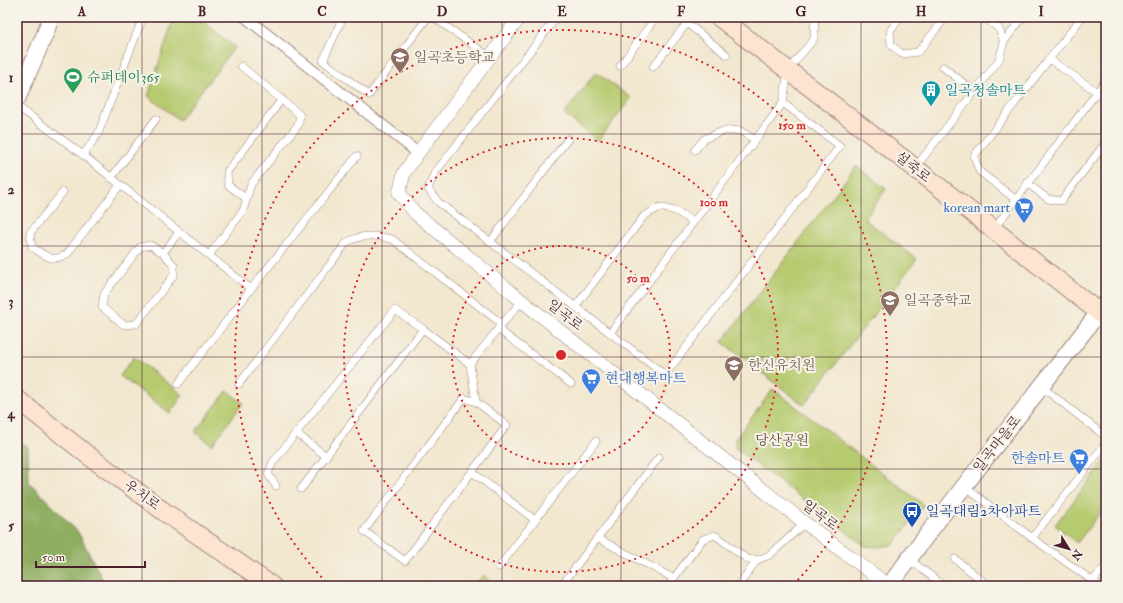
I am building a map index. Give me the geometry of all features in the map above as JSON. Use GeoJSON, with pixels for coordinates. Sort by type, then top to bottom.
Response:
{"type":"FeatureCollection","features":[{"type":"Feature","properties":{"kind":"main road","name":"설죽로"},"geometry":{"type":"LineString","coordinates":[[719,17],[993,230],[1104,311]]}},
{"type":"Feature","properties":{"kind":"main road","name":"우치로"},"geometry":{"type":"LineString","coordinates":[[17,399],[84,453],[166,513],[272,586]]}},
{"type":"Feature","properties":{"kind":"street"},"geometry":{"type":"LineString","coordinates":[[17,99],[45,34],[50,17]]}},
{"type":"Feature","properties":{"kind":"street"},"geometry":{"type":"LineString","coordinates":[[245,17],[418,153]]}},
{"type":"Feature","properties":{"kind":"street","name":"일곡로"},"geometry":{"type":"LineString","coordinates":[[520,17],[404,173],[399,193],[415,214],[522,301],[805,523],[889,586]]}},
{"type":"Feature","properties":{"kind":"street","name":"일곡마을로"},"geometry":{"type":"LineString","coordinates":[[889,586],[964,486],[1104,311]]}},
{"type":"Feature","properties":{"kind":"lane"},"geometry":{"type":"LineString","coordinates":[[83,155],[98,134],[144,17]]}},
{"type":"Feature","properties":{"kind":"lane"},"geometry":{"type":"LineString","coordinates":[[345,18],[323,61],[368,95],[428,17]]}},
{"type":"Feature","properties":{"kind":"lane"},"geometry":{"type":"LineString","coordinates":[[432,17],[490,57]]}},
{"type":"Feature","properties":{"kind":"lane"},"geometry":{"type":"LineString","coordinates":[[557,17],[434,174],[428,189],[438,202],[665,375],[840,146],[783,103]]}},
{"type":"Feature","properties":{"kind":"lane"},"geometry":{"type":"LineString","coordinates":[[620,66],[656,17]]}},
{"type":"Feature","properties":{"kind":"lane"},"geometry":{"type":"LineString","coordinates":[[679,17],[726,55]]}},
{"type":"Feature","properties":{"kind":"lane"},"geometry":{"type":"LineString","coordinates":[[610,333],[783,103],[788,70],[814,39],[815,17]]}},
{"type":"Feature","properties":{"kind":"lane"},"geometry":{"type":"LineString","coordinates":[[900,17],[890,31],[891,44],[902,54],[918,52],[946,17]]}},
{"type":"Feature","properties":{"kind":"lane"},"geometry":{"type":"LineString","coordinates":[[984,17],[999,29],[1004,42]]}},
{"type":"Feature","properties":{"kind":"lane"},"geometry":{"type":"LineString","coordinates":[[915,168],[999,60],[1004,42],[1023,17]]}},
{"type":"Feature","properties":{"kind":"lane"},"geometry":{"type":"LineString","coordinates":[[1015,199],[979,171],[974,156],[1082,17]]}},
{"type":"Feature","properties":{"kind":"lane"},"geometry":{"type":"LineString","coordinates":[[653,67],[687,23]]}},
{"type":"Feature","properties":{"kind":"lane"},"geometry":{"type":"LineString","coordinates":[[1049,59],[1097,92]]}},
{"type":"Feature","properties":{"kind":"lane"},"geometry":{"type":"LineString","coordinates":[[209,255],[243,211],[251,184],[298,125],[300,115],[240,66]]}},
{"type":"Feature","properties":{"kind":"lane"},"geometry":{"type":"LineString","coordinates":[[943,67],[975,92]]}},
{"type":"Feature","properties":{"kind":"lane"},"geometry":{"type":"LineString","coordinates":[[993,230],[1106,80]]}},
{"type":"Feature","properties":{"kind":"lane"},"geometry":{"type":"LineString","coordinates":[[247,199],[228,185],[227,172],[282,99]]}},
{"type":"Feature","properties":{"kind":"lane"},"geometry":{"type":"LineString","coordinates":[[17,106],[83,155],[251,289]]}},
{"type":"Feature","properties":{"kind":"lane"},"geometry":{"type":"LineString","coordinates":[[111,178],[156,119]]}},
{"type":"Feature","properties":{"kind":"lane"},"geometry":{"type":"LineString","coordinates":[[695,150],[704,139],[723,131],[739,130],[755,140]]}},
{"type":"Feature","properties":{"kind":"lane"},"geometry":{"type":"LineString","coordinates":[[490,242],[568,139]]}},
{"type":"Feature","properties":{"kind":"lane"},"geometry":{"type":"LineString","coordinates":[[1027,183],[1048,199],[1061,201],[1106,142]]}},
{"type":"Feature","properties":{"kind":"lane"},"geometry":{"type":"LineString","coordinates":[[178,384],[251,289],[357,156]]}},
{"type":"Feature","properties":{"kind":"lane"},"geometry":{"type":"LineString","coordinates":[[63,192],[30,233],[32,247],[49,258],[60,258],[67,254],[120,185]]}},
{"type":"Feature","properties":{"kind":"lane"},"geometry":{"type":"LineString","coordinates":[[575,307],[644,216],[660,207],[678,212],[693,222]]}},
{"type":"Feature","properties":{"kind":"lane"},"geometry":{"type":"LineString","coordinates":[[162,253],[180,232]]}},
{"type":"Feature","properties":{"kind":"lane"},"geometry":{"type":"LineString","coordinates":[[239,384],[347,242],[357,237],[375,236],[392,239],[571,384]]}},
{"type":"Feature","properties":{"kind":"lane"},"geometry":{"type":"LineString","coordinates":[[150,245],[162,253],[174,265],[174,275],[136,324],[124,325],[102,307],[104,294],[140,247],[150,245]]}},
{"type":"Feature","properties":{"kind":"lane"},"geometry":{"type":"LineString","coordinates":[[470,364],[522,301]]}},
{"type":"Feature","properties":{"kind":"lane"},"geometry":{"type":"LineString","coordinates":[[276,486],[268,474],[273,462],[395,310],[470,364],[476,402]]}},
{"type":"Feature","properties":{"kind":"lane"},"geometry":{"type":"LineString","coordinates":[[301,489],[423,329]]}},
{"type":"Feature","properties":{"kind":"lane"},"geometry":{"type":"LineString","coordinates":[[1042,387],[1106,437]]}},
{"type":"Feature","properties":{"kind":"lane"},"geometry":{"type":"LineString","coordinates":[[464,398],[476,402],[507,425],[404,561],[364,531],[464,398]]}},
{"type":"Feature","properties":{"kind":"lane"},"geometry":{"type":"LineString","coordinates":[[296,433],[326,456]]}},
{"type":"Feature","properties":{"kind":"lane"},"geometry":{"type":"LineString","coordinates":[[499,567],[596,441]]}},
{"type":"Feature","properties":{"kind":"lane"},"geometry":{"type":"LineString","coordinates":[[1032,538],[1106,442]]}},
{"type":"Feature","properties":{"kind":"lane"},"geometry":{"type":"LineString","coordinates":[[561,586],[659,457]]}},
{"type":"Feature","properties":{"kind":"lane"},"geometry":{"type":"LineString","coordinates":[[472,472],[535,520]]}},
{"type":"Feature","properties":{"kind":"lane"},"geometry":{"type":"LineString","coordinates":[[964,486],[1032,538],[1100,586]]}},
{"type":"Feature","properties":{"kind":"lane"},"geometry":{"type":"LineString","coordinates":[[668,586],[703,539],[715,535],[747,560],[757,560],[770,555],[805,523]]}},
{"type":"Feature","properties":{"kind":"lane"},"geometry":{"type":"LineString","coordinates":[[597,538],[673,578]]}},
{"type":"Feature","properties":{"kind":"lane"},"geometry":{"type":"LineString","coordinates":[[955,558],[989,586]]}},
{"type":"Feature","properties":{"kind":"lane"},"geometry":{"type":"LineString","coordinates":[[908,559],[944,586]]}},
{"type":"Feature","properties":{"kind":"lane"},"geometry":{"type":"LineString","coordinates":[[738,586],[757,560]]}},
{"type":"Feature","properties":{"kind":"lane"},"geometry":{"type":"LineString","coordinates":[[1093,581],[1106,565]]}},
{"type":"Feature","properties":{"kind":"green space"},"geometry":{"type":"Polygon","coordinates":[[[174,17],[197,17],[235,47],[179,120],[148,96],[174,17]]]}},
{"type":"Feature","properties":{"kind":"green space"},"geometry":{"type":"Polygon","coordinates":[[[596,72],[631,98],[598,141],[564,114],[596,72]]]}},
{"type":"Feature","properties":{"kind":"green space"},"geometry":{"type":"Polygon","coordinates":[[[856,166],[886,189],[864,219],[917,259],[804,405],[722,342],[856,166]]]}},
{"type":"Feature","properties":{"kind":"green space"},"geometry":{"type":"Polygon","coordinates":[[[134,357],[183,395],[170,413],[120,376],[134,357]]]}},
{"type":"Feature","properties":{"kind":"green space","name":"당산공원"},"geometry":{"type":"Polygon","coordinates":[[[773,389],[924,505],[893,545],[878,547],[865,546],[735,448],[736,438],[773,389]]]}},
{"type":"Feature","properties":{"kind":"green space"},"geometry":{"type":"Polygon","coordinates":[[[227,391],[243,403],[212,445],[195,432],[227,391]]]}},
{"type":"Feature","properties":{"kind":"green space"},"geometry":{"type":"Polygon","coordinates":[[[17,439],[28,447],[29,482],[78,532],[106,586],[17,586],[17,439]]]}},
{"type":"Feature","properties":{"kind":"green space"},"geometry":{"type":"Polygon","coordinates":[[[1106,459],[1106,505],[1077,543],[1055,525],[1106,459]]]}},
{"type":"Feature","properties":{"kind":"green space"},"geometry":{"type":"Polygon","coordinates":[[[483,575],[497,586],[475,586],[483,575]]]}},
{"type":"Feature","properties":{"kind":"place","name":"일곡초등학교"},"geometry":{"type":"Point","coordinates":[400,74]}},
{"type":"Feature","properties":{"kind":"place","name":"슈퍼데이365"},"geometry":{"type":"Point","coordinates":[73,94]}},
{"type":"Feature","properties":{"kind":"place","name":"일곡청솔마트"},"geometry":{"type":"Point","coordinates":[931,107]}},
{"type":"Feature","properties":{"kind":"place","name":"korean mart"},"geometry":{"type":"Point","coordinates":[1024,224]}},
{"type":"Feature","properties":{"kind":"place","name":"일곡중학교"},"geometry":{"type":"Point","coordinates":[890,317]}},
{"type":"Feature","properties":{"kind":"place","name":"한신유치원"},"geometry":{"type":"Point","coordinates":[734,382]}},
{"type":"Feature","properties":{"kind":"place","name":"현대행복마트"},"geometry":{"type":"Point","coordinates":[591,395]}},
{"type":"Feature","properties":{"kind":"place","name":"한솔마트"},"geometry":{"type":"Point","coordinates":[1079,475]}},
{"type":"Feature","properties":{"kind":"place","name":"일곡대림2차아파트"},"geometry":{"type":"Point","coordinates":[912,528]}}]}
